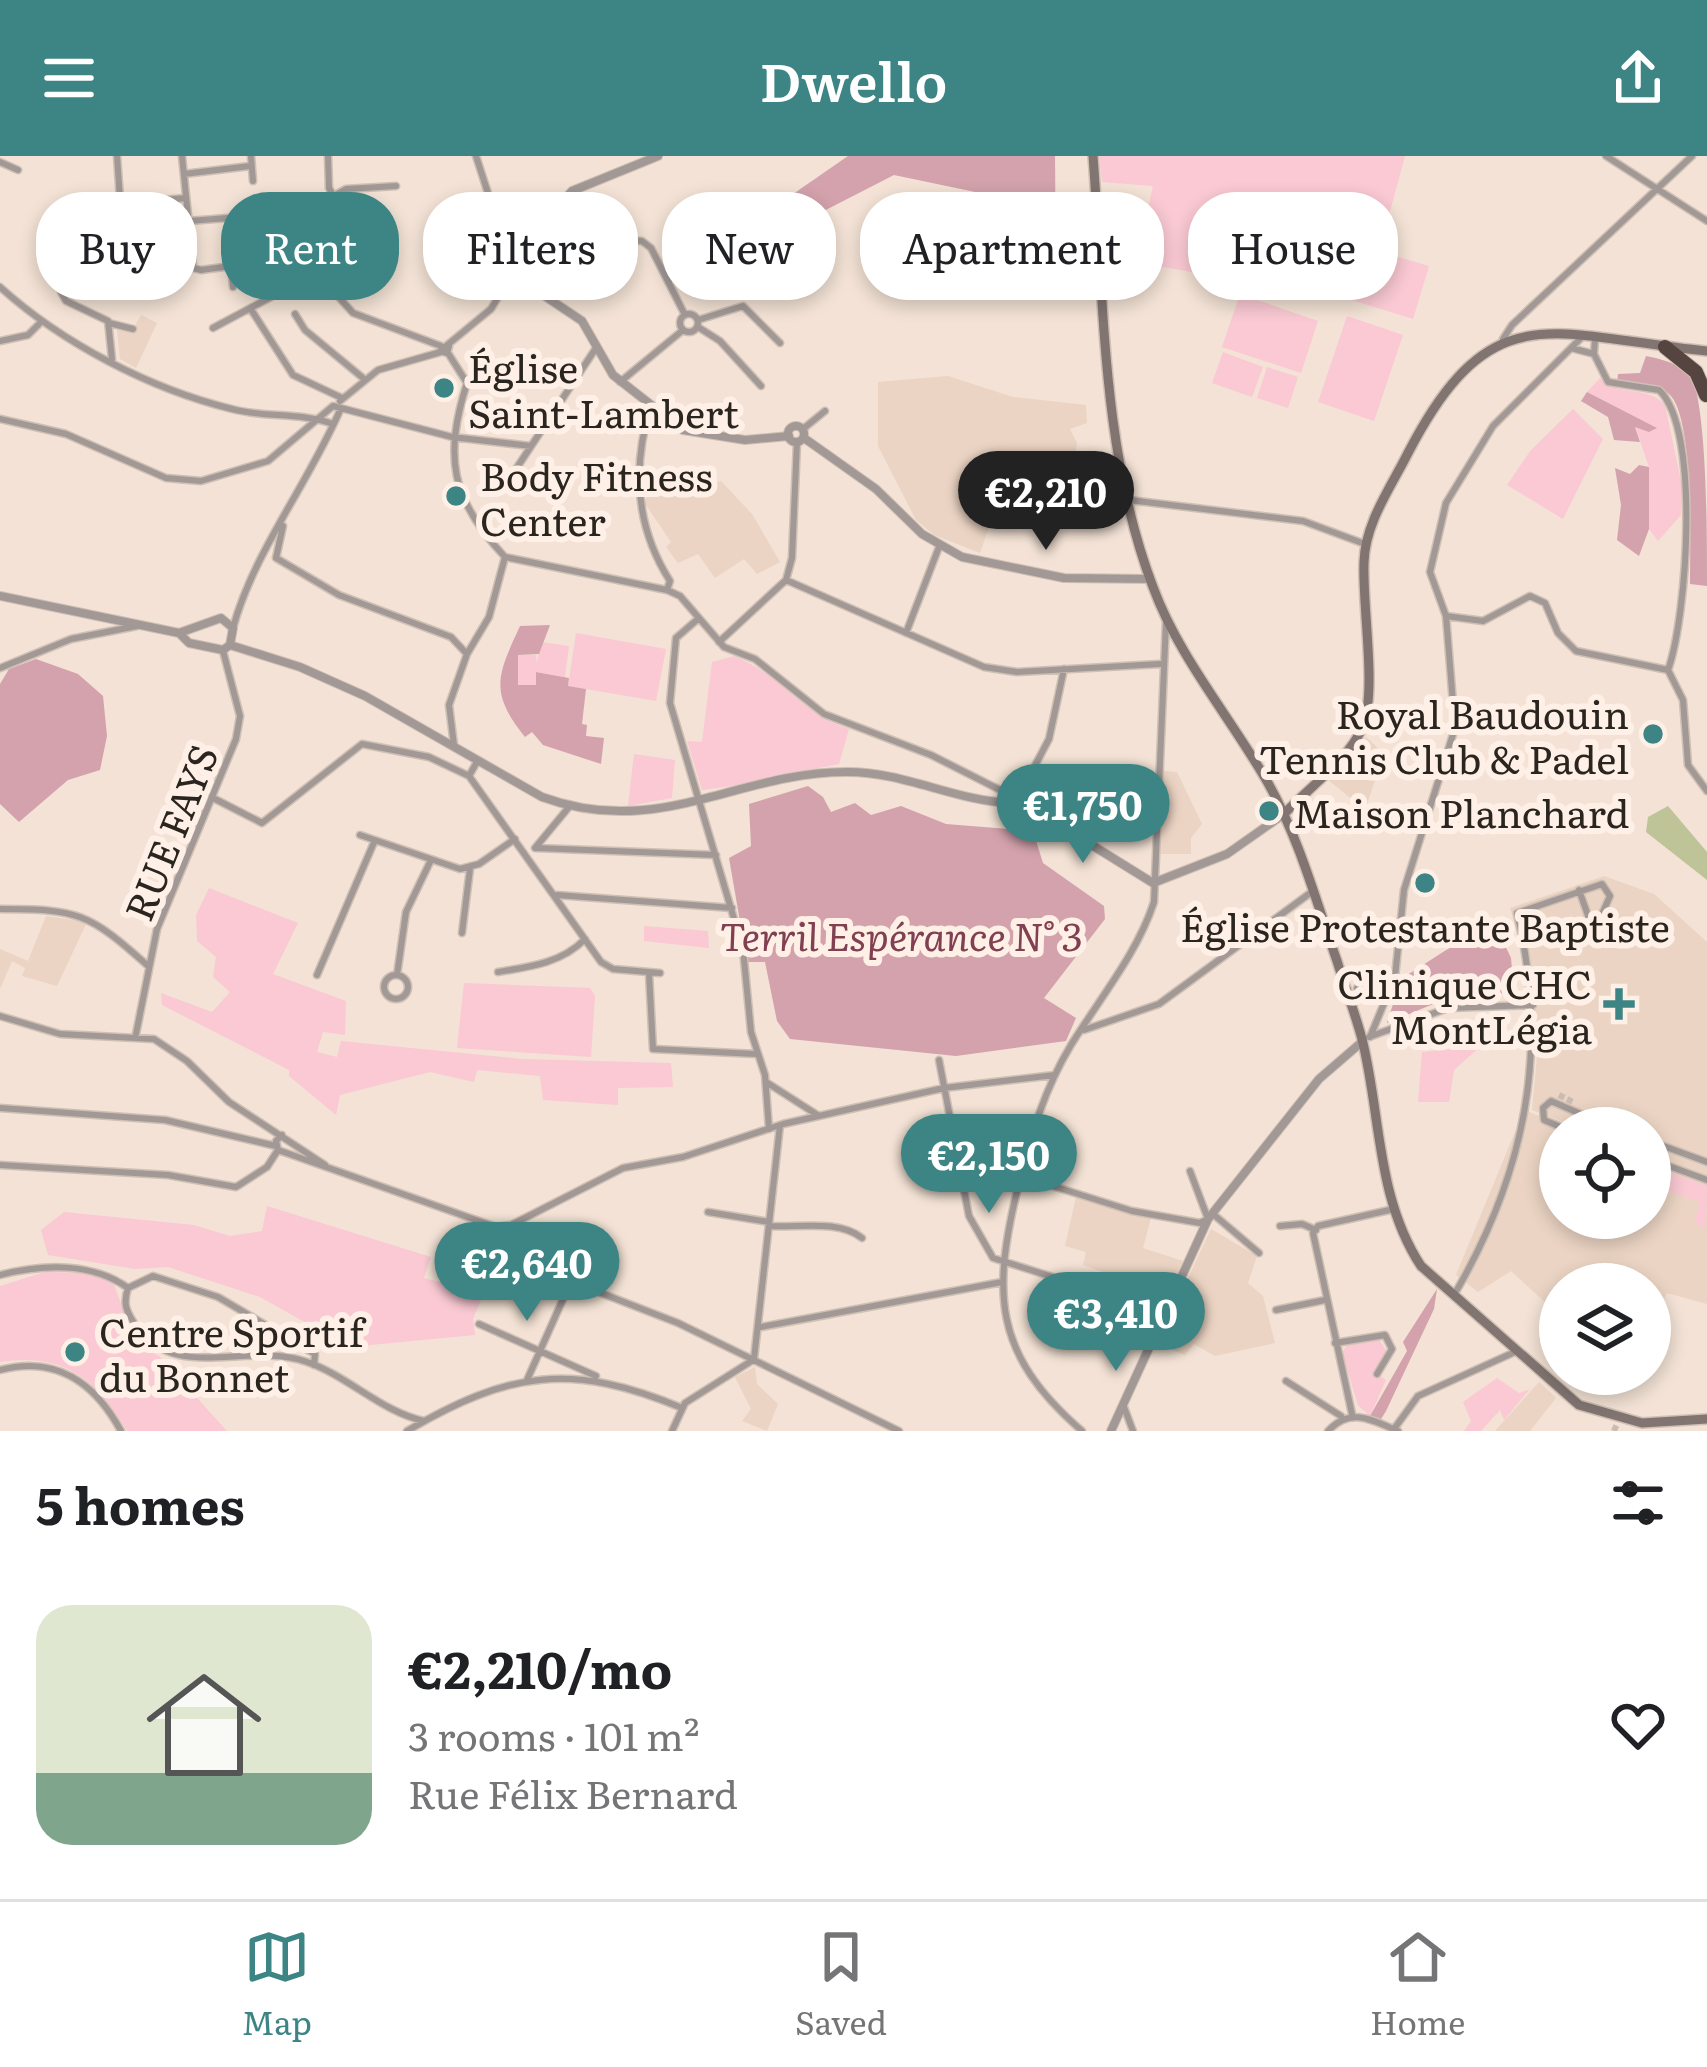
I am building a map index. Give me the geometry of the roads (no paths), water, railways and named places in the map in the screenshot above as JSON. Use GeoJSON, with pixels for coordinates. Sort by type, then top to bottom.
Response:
{"type":"FeatureCollection","features":[{"type":"Feature","properties":{"kind":"highway"},"geometry":{"type":"LineString","coordinates":[[1665,347],[1696,372],[1707,396]]}},
{"type":"Feature","properties":{"kind":"highway"},"geometry":{"type":"LineString","coordinates":[[1707,372],[1707,396]]}},
{"type":"Feature","properties":{"kind":"main road"},"geometry":{"type":"LineString","coordinates":[[1093,156],[1100,306],[1129,500],[1150,579],[1166,621],[1284,814],[1366,1039],[1382,1167],[1410,1250],[1454,1295],[1520,1349],[1562,1394],[1618,1422],[1688,1426],[1707,1419]]}},
{"type":"Feature","properties":{"kind":"main road"},"geometry":{"type":"LineString","coordinates":[[1284,814],[1350,747],[1367,712],[1366,544],[1434,404],[1460,372],[1503,339],[1533,334],[1707,351]]}},
{"type":"Feature","properties":{"kind":"street"},"geometry":{"type":"LineString","coordinates":[[117,156],[123,192]]}},
{"type":"Feature","properties":{"kind":"street"},"geometry":{"type":"LineString","coordinates":[[182,156],[186,192]]}},
{"type":"Feature","properties":{"kind":"street"},"geometry":{"type":"LineString","coordinates":[[251,156],[253,182]]}},
{"type":"Feature","properties":{"kind":"street"},"geometry":{"type":"LineString","coordinates":[[328,156],[332,192]]}},
{"type":"Feature","properties":{"kind":"street"},"geometry":{"type":"LineString","coordinates":[[476,156],[488,192]]}},
{"type":"Feature","properties":{"kind":"street"},"geometry":{"type":"LineString","coordinates":[[571,192],[658,156]]}},
{"type":"Feature","properties":{"kind":"street"},"geometry":{"type":"LineString","coordinates":[[1606,156],[1707,221]]}},
{"type":"Feature","properties":{"kind":"street"},"geometry":{"type":"LineString","coordinates":[[1503,339],[1692,156]]}},
{"type":"Feature","properties":{"kind":"street"},"geometry":{"type":"LineString","coordinates":[[0,162],[18,170]]}},
{"type":"Feature","properties":{"kind":"street"},"geometry":{"type":"LineString","coordinates":[[184,174],[250,166]]}},
{"type":"Feature","properties":{"kind":"street"},"geometry":{"type":"LineString","coordinates":[[341,192],[396,185]]}},
{"type":"Feature","properties":{"kind":"street"},"geometry":{"type":"LineString","coordinates":[[638,241],[662,274]]}},
{"type":"Feature","properties":{"kind":"street"},"geometry":{"type":"LineString","coordinates":[[0,287],[40,323],[230,409],[320,418],[333,424]]}},
{"type":"Feature","properties":{"kind":"street"},"geometry":{"type":"LineString","coordinates":[[65,300],[109,323],[133,329]]}},
{"type":"Feature","properties":{"kind":"street"},"geometry":{"type":"LineString","coordinates":[[213,328],[263,300]]}},
{"type":"Feature","properties":{"kind":"street"},"geometry":{"type":"LineString","coordinates":[[340,300],[344,306],[445,349],[466,383],[452,437],[459,490],[505,557],[667,590],[719,642],[755,659],[824,714],[932,755],[1017,799],[1157,884],[1227,854],[1284,814]]}},
{"type":"Feature","properties":{"kind":"street"},"geometry":{"type":"LineString","coordinates":[[0,419],[66,434],[166,478],[201,481],[268,461],[338,405],[363,378],[445,349],[496,300]]}},
{"type":"Feature","properties":{"kind":"street"},"geometry":{"type":"LineString","coordinates":[[551,300],[582,321],[620,382],[693,433],[746,440],[798,436],[876,488],[939,547],[973,560],[1064,578],[1150,579]]}},
{"type":"Feature","properties":{"kind":"street"},"geometry":{"type":"LineString","coordinates":[[677,300],[685,315],[734,354],[761,386]]}},
{"type":"Feature","properties":{"kind":"street"},"geometry":{"type":"LineString","coordinates":[[620,382],[683,330],[743,306],[780,343]]}},
{"type":"Feature","properties":{"kind":"street"},"geometry":{"type":"LineString","coordinates":[[252,310],[293,375],[338,405],[452,437],[531,446]]}},
{"type":"Feature","properties":{"kind":"street"},"geometry":{"type":"LineString","coordinates":[[295,314],[305,330],[363,378]]}},
{"type":"Feature","properties":{"kind":"street"},"geometry":{"type":"LineString","coordinates":[[683,330],[685,315]]}},
{"type":"Feature","properties":{"kind":"street"},"geometry":{"type":"LineString","coordinates":[[0,341],[28,335],[40,323]]}},
{"type":"Feature","properties":{"kind":"street"},"geometry":{"type":"LineString","coordinates":[[109,323],[112,359]]}},
{"type":"Feature","properties":{"kind":"street"},"geometry":{"type":"LineString","coordinates":[[1366,1039],[1395,977],[1405,890],[1455,728],[1446,616],[1430,572],[1446,503],[1493,426],[1581,338]]}},
{"type":"Feature","properties":{"kind":"street"},"geometry":{"type":"LineString","coordinates":[[1595,340],[1594,354],[1608,382],[1659,390],[1673,408],[1686,488],[1686,579],[1668,670],[1683,700],[1688,765],[1705,786]]}},
{"type":"Feature","properties":{"kind":"street"},"geometry":{"type":"LineString","coordinates":[[512,475],[597,346]]}},
{"type":"Feature","properties":{"kind":"street"},"geometry":{"type":"LineString","coordinates":[[1571,348],[1594,354]]}},
{"type":"Feature","properties":{"kind":"street"},"geometry":{"type":"LineString","coordinates":[[226,652],[248,578],[283,526],[338,405]]}},
{"type":"Feature","properties":{"kind":"street"},"geometry":{"type":"LineString","coordinates":[[651,405],[640,441],[640,506],[650,546],[670,581],[667,590]]}},
{"type":"Feature","properties":{"kind":"street"},"geometry":{"type":"LineString","coordinates":[[719,642],[786,580],[798,436],[825,411]]}},
{"type":"Feature","properties":{"kind":"street"},"geometry":{"type":"LineString","coordinates":[[1129,500],[1303,520],[1366,544]]}},
{"type":"Feature","properties":{"kind":"street"},"geometry":{"type":"LineString","coordinates":[[283,526],[276,558],[340,595],[451,637],[466,653]]}},
{"type":"Feature","properties":{"kind":"street"},"geometry":{"type":"LineString","coordinates":[[906,633],[939,547]]}},
{"type":"Feature","properties":{"kind":"street"},"geometry":{"type":"LineString","coordinates":[[439,762],[451,745],[449,705],[466,653],[489,616],[505,557]]}},
{"type":"Feature","properties":{"kind":"street"},"geometry":{"type":"LineString","coordinates":[[786,580],[984,667],[1160,664]]}},
{"type":"Feature","properties":{"kind":"street"},"geometry":{"type":"LineString","coordinates":[[0,596],[179,633],[237,607]]}},
{"type":"Feature","properties":{"kind":"street"},"geometry":{"type":"LineString","coordinates":[[1446,616],[1483,621],[1530,596],[1545,603],[1558,633],[1576,652],[1668,670]]}},
{"type":"Feature","properties":{"kind":"street"},"geometry":{"type":"LineString","coordinates":[[221,618],[233,628]]}},
{"type":"Feature","properties":{"kind":"street"},"geometry":{"type":"LineString","coordinates":[[699,618],[676,638],[668,682],[743,949],[758,1058],[766,1082],[769,1129]]}},
{"type":"Feature","properties":{"kind":"street"},"geometry":{"type":"LineString","coordinates":[[1082,1431],[1040,1393],[1021,1356],[1004,1314],[1002,1262],[1021,1176],[1055,1075],[1148,923],[1157,884],[1160,664],[1166,621]]}},
{"type":"Feature","properties":{"kind":"street"},"geometry":{"type":"LineString","coordinates":[[0,668],[71,639],[140,627]]}},
{"type":"Feature","properties":{"kind":"street"},"geometry":{"type":"LineString","coordinates":[[179,633],[188,644],[300,667],[568,807],[626,813],[845,772],[1017,799]]}},
{"type":"Feature","properties":{"kind":"street"},"geometry":{"type":"LineString","coordinates":[[1161,644],[1175,634]]}},
{"type":"Feature","properties":{"kind":"street","name":"RUE FAYS"},"geometry":{"type":"LineString","coordinates":[[136,1034],[148,964],[171,896],[215,799],[240,716],[226,652]]}},
{"type":"Feature","properties":{"kind":"street"},"geometry":{"type":"LineString","coordinates":[[1017,799],[1049,739],[1064,669]]}},
{"type":"Feature","properties":{"kind":"street"},"geometry":{"type":"LineString","coordinates":[[215,799],[262,823],[362,744],[439,762],[469,776],[515,839],[532,851],[585,939],[613,969],[660,973]]}},
{"type":"Feature","properties":{"kind":"street"},"geometry":{"type":"LineString","coordinates":[[469,776],[478,760]]}},
{"type":"Feature","properties":{"kind":"street"},"geometry":{"type":"LineString","coordinates":[[532,851],[568,807]]}},
{"type":"Feature","properties":{"kind":"street"},"geometry":{"type":"LineString","coordinates":[[360,835],[470,869],[515,839]]}},
{"type":"Feature","properties":{"kind":"street"},"geometry":{"type":"LineString","coordinates":[[317,975],[374,840]]}},
{"type":"Feature","properties":{"kind":"street"},"geometry":{"type":"LineString","coordinates":[[532,851],[593,848],[716,855]]}},
{"type":"Feature","properties":{"kind":"street"},"geometry":{"type":"LineString","coordinates":[[393,1010],[394,999],[408,988],[397,975],[406,913],[431,860]]}},
{"type":"Feature","properties":{"kind":"street"},"geometry":{"type":"LineString","coordinates":[[462,934],[470,869]]}},
{"type":"Feature","properties":{"kind":"street"},"geometry":{"type":"LineString","coordinates":[[1454,1295],[1503,1194],[1527,1116],[1534,1062],[1533,1005],[1517,914],[1597,883],[1609,891],[1594,923],[1579,890]]}},
{"type":"Feature","properties":{"kind":"street"},"geometry":{"type":"LineString","coordinates":[[1080,1031],[1159,1004],[1313,891]]}},
{"type":"Feature","properties":{"kind":"street"},"geometry":{"type":"LineString","coordinates":[[557,896],[732,908]]}},
{"type":"Feature","properties":{"kind":"street"},"geometry":{"type":"LineString","coordinates":[[570,916],[581,897]]}},
{"type":"Feature","properties":{"kind":"street"},"geometry":{"type":"LineString","coordinates":[[0,910],[81,914],[102,925],[148,964]]}},
{"type":"Feature","properties":{"kind":"street"},"geometry":{"type":"LineString","coordinates":[[498,972],[531,967],[574,950],[585,939]]}},
{"type":"Feature","properties":{"kind":"street"},"geometry":{"type":"LineString","coordinates":[[649,973],[653,1049],[758,1058]]}},
{"type":"Feature","properties":{"kind":"street"},"geometry":{"type":"LineString","coordinates":[[394,999],[386,992],[385,982],[397,975]]}},
{"type":"Feature","properties":{"kind":"street"},"geometry":{"type":"LineString","coordinates":[[1357,988],[1386,997]]}},
{"type":"Feature","properties":{"kind":"street"},"geometry":{"type":"LineString","coordinates":[[1111,1431],[1210,1217],[1319,1079],[1366,1039],[1448,1007],[1533,1005]]}},
{"type":"Feature","properties":{"kind":"street"},"geometry":{"type":"LineString","coordinates":[[0,1016],[60,1034],[136,1034],[172,1050],[229,1102],[328,1167]]}},
{"type":"Feature","properties":{"kind":"street"},"geometry":{"type":"LineString","coordinates":[[939,1060],[969,1216],[993,1258],[1166,1313]]}},
{"type":"Feature","properties":{"kind":"street"},"geometry":{"type":"LineString","coordinates":[[0,1108],[165,1120],[277,1148],[478,1224],[511,1226],[611,1172],[683,1157],[780,1125],[944,1088],[1055,1075]]}},
{"type":"Feature","properties":{"kind":"street"},"geometry":{"type":"LineString","coordinates":[[766,1082],[819,1116]]}},
{"type":"Feature","properties":{"kind":"street"},"geometry":{"type":"LineString","coordinates":[[1545,1106],[1559,1096]]}},
{"type":"Feature","properties":{"kind":"street"},"geometry":{"type":"LineString","coordinates":[[1545,1106],[1556,1102],[1567,1107]]}},
{"type":"Feature","properties":{"kind":"street"},"geometry":{"type":"LineString","coordinates":[[1573,1102],[1581,1107]]}},
{"type":"Feature","properties":{"kind":"street"},"geometry":{"type":"LineString","coordinates":[[672,1431],[682,1408],[753,1360],[780,1125]]}},
{"type":"Feature","properties":{"kind":"street"},"geometry":{"type":"LineString","coordinates":[[0,1165],[168,1175],[236,1187],[267,1167],[282,1135]]}},
{"type":"Feature","properties":{"kind":"street"},"geometry":{"type":"LineString","coordinates":[[289,1152],[295,1144]]}},
{"type":"Feature","properties":{"kind":"street"},"geometry":{"type":"LineString","coordinates":[[1671,1149],[1707,1162]]}},
{"type":"Feature","properties":{"kind":"street"},"geometry":{"type":"LineString","coordinates":[[1671,1167],[1707,1180]]}},
{"type":"Feature","properties":{"kind":"street"},"geometry":{"type":"LineString","coordinates":[[1190,1171],[1210,1217],[1259,1253]]}},
{"type":"Feature","properties":{"kind":"street"},"geometry":{"type":"LineString","coordinates":[[1021,1176],[1148,1214],[1200,1223],[1210,1217]]}},
{"type":"Feature","properties":{"kind":"street"},"geometry":{"type":"LineString","coordinates":[[1280,1226],[1302,1224],[1316,1230],[1397,1208]]}},
{"type":"Feature","properties":{"kind":"street"},"geometry":{"type":"LineString","coordinates":[[708,1212],[769,1224],[817,1225],[862,1238]]}},
{"type":"Feature","properties":{"kind":"street"},"geometry":{"type":"LineString","coordinates":[[511,1226],[515,1236],[572,1279],[899,1431]]}},
{"type":"Feature","properties":{"kind":"street"},"geometry":{"type":"LineString","coordinates":[[1316,1230],[1326,1300],[1352,1414]]}},
{"type":"Feature","properties":{"kind":"street"},"geometry":{"type":"LineString","coordinates":[[0,1275],[28,1269],[98,1270],[128,1288]]}},
{"type":"Feature","properties":{"kind":"street"},"geometry":{"type":"LineString","coordinates":[[128,1288],[150,1276],[211,1293],[312,1352],[314,1365]]}},
{"type":"Feature","properties":{"kind":"street"},"geometry":{"type":"LineString","coordinates":[[527,1379],[572,1279]]}},
{"type":"Feature","properties":{"kind":"street"},"geometry":{"type":"LineString","coordinates":[[760,1327],[1002,1282]]}},
{"type":"Feature","properties":{"kind":"street"},"geometry":{"type":"LineString","coordinates":[[128,1288],[128,1315],[147,1344],[171,1356],[260,1354],[314,1365],[424,1421]]}},
{"type":"Feature","properties":{"kind":"street"},"geometry":{"type":"LineString","coordinates":[[1276,1310],[1326,1300]]}},
{"type":"Feature","properties":{"kind":"street"},"geometry":{"type":"LineString","coordinates":[[1377,1374],[1392,1349],[1379,1322]]}},
{"type":"Feature","properties":{"kind":"street"},"geometry":{"type":"LineString","coordinates":[[479,1324],[604,1381],[682,1408]]}},
{"type":"Feature","properties":{"kind":"street"},"geometry":{"type":"LineString","coordinates":[[1335,1343],[1388,1336]]}},
{"type":"Feature","properties":{"kind":"street"},"geometry":{"type":"LineString","coordinates":[[1328,1431],[1341,1416],[1352,1414],[1394,1429],[1418,1396],[1520,1349]]}},
{"type":"Feature","properties":{"kind":"street"},"geometry":{"type":"LineString","coordinates":[[0,1370],[46,1366],[79,1378],[94,1390],[122,1431]]}},
{"type":"Feature","properties":{"kind":"street"},"geometry":{"type":"LineString","coordinates":[[407,1431],[479,1392],[527,1379],[604,1381]]}},
{"type":"Feature","properties":{"kind":"street"},"geometry":{"type":"LineString","coordinates":[[1286,1381],[1341,1416]]}},
{"type":"Feature","properties":{"kind":"street"},"geometry":{"type":"LineString","coordinates":[[1124,1407],[1133,1431]]}},
{"type":"Feature","properties":{"kind":"street"},"geometry":{"type":"LineString","coordinates":[[1064,1415],[1066,1431]]}},
{"type":"Feature","properties":{"kind":"tunnel"},"geometry":{"type":"LineString","coordinates":[[1559,1095],[1573,1102]]}},
{"type":"Feature","properties":{"kind":"tunnel"},"geometry":{"type":"LineString","coordinates":[[1614,1431],[1617,1424]]}},
{"type":"Feature","properties":{"kind":"place","name":"Église Saint-Lambert"},"geometry":{"type":"Point","coordinates":[444,388]}},
{"type":"Feature","properties":{"kind":"place","name":"Body Fitness Center"},"geometry":{"type":"Point","coordinates":[456,496]}},
{"type":"Feature","properties":{"kind":"place","name":"Royal Baudouin Tennis Club & Padel"},"geometry":{"type":"Point","coordinates":[1653,734]}},
{"type":"Feature","properties":{"kind":"place","name":"Maison Planchard"},"geometry":{"type":"Point","coordinates":[1269,811]}},
{"type":"Feature","properties":{"kind":"place","name":"Église Protestante Baptiste"},"geometry":{"type":"Point","coordinates":[1425,883]}},
{"type":"Feature","properties":{"kind":"place","name":"Clinique CHC MontLégia"},"geometry":{"type":"Point","coordinates":[1619,1004]}},
{"type":"Feature","properties":{"kind":"place","name":"Centre Sportif du Bonnet"},"geometry":{"type":"Point","coordinates":[75,1352]}},
{"type":"Feature","properties":{"kind":"park label","name":"Terril Espérance N° 3"},"geometry":{"type":"Point","coordinates":[901,934]}}]}
